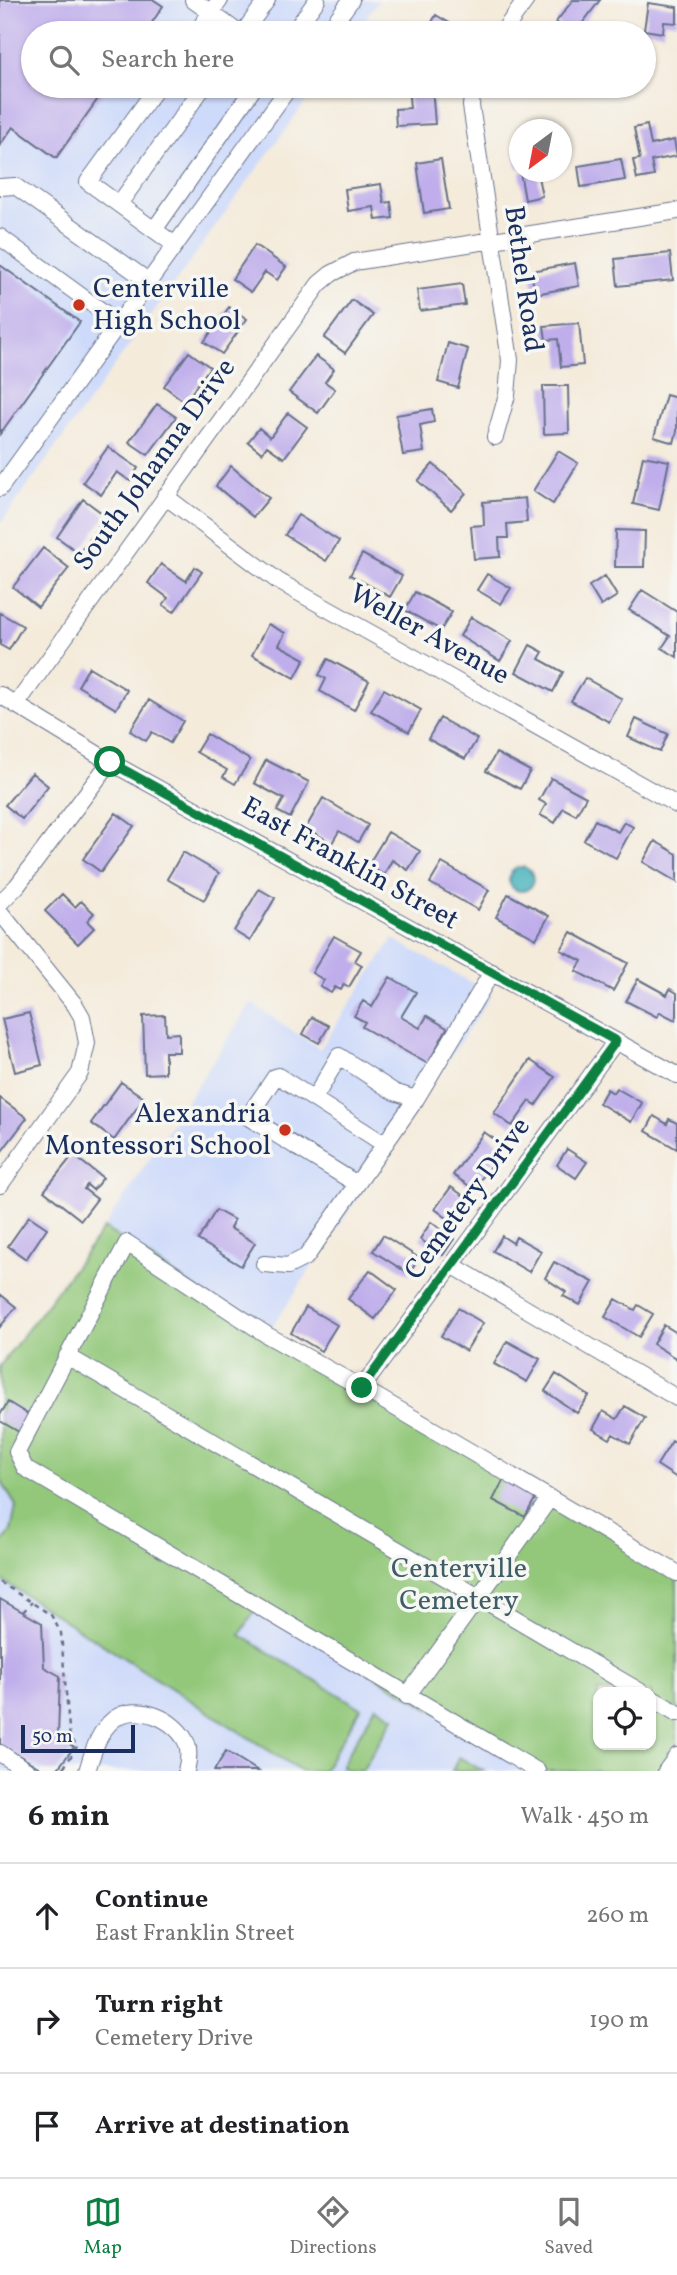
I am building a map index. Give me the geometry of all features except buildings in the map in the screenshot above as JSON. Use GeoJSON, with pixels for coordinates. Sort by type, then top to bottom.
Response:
{"type":"FeatureCollection","features":[{"type":"Feature","properties":{"kind":"street"},"geometry":{"type":"LineString","coordinates":[[194,0],[215,6],[229,21]]}},
{"type":"Feature","properties":{"kind":"street"},"geometry":{"type":"LineString","coordinates":[[250,21],[267,0]]}},
{"type":"Feature","properties":{"kind":"street"},"geometry":{"type":"LineString","coordinates":[[302,21],[317,0]]}},
{"type":"Feature","properties":{"kind":"street"},"geometry":{"type":"LineString","coordinates":[[336,21],[351,0]]}},
{"type":"Feature","properties":{"kind":"street"},"geometry":{"type":"LineString","coordinates":[[511,21],[526,0]]}},
{"type":"Feature","properties":{"kind":"street"},"geometry":{"type":"LineString","coordinates":[[204,21],[215,6]]}},
{"type":"Feature","properties":{"kind":"street"},"geometry":{"type":"LineString","coordinates":[[149,98],[88,181],[175,245]]}},
{"type":"Feature","properties":{"kind":"street"},"geometry":{"type":"LineString","coordinates":[[119,204],[195,98]]}},
{"type":"Feature","properties":{"kind":"street"},"geometry":{"type":"LineString","coordinates":[[154,230],[248,98]]}},
{"type":"Feature","properties":{"kind":"street"},"geometry":{"type":"LineString","coordinates":[[0,488],[281,98]]}},
{"type":"Feature","properties":{"kind":"street","name":"Bethel Road"},"geometry":{"type":"LineString","coordinates":[[472,98],[510,360],[508,386],[495,437]]}},
{"type":"Feature","properties":{"kind":"street"},"geometry":{"type":"LineString","coordinates":[[0,187],[15,186],[148,281]]}},
{"type":"Feature","properties":{"kind":"street","name":"South Johanna Drive"},"geometry":{"type":"LineString","coordinates":[[16,705],[311,295],[331,274],[354,262],[677,211]]}},
{"type":"Feature","properties":{"kind":"street"},"geometry":{"type":"LineString","coordinates":[[0,237],[118,323]]}},
{"type":"Feature","properties":{"kind":"street","name":"Weller Avenue"},"geometry":{"type":"LineString","coordinates":[[165,496],[278,581],[677,805]]}},
{"type":"Feature","properties":{"kind":"street","name":"East Franklin Street"},"geometry":{"type":"LineString","coordinates":[[0,695],[110,762],[677,1075]]}},
{"type":"Feature","properties":{"kind":"street"},"geometry":{"type":"LineString","coordinates":[[0,903],[17,886],[110,762]]}},
{"type":"Feature","properties":{"kind":"street"},"geometry":{"type":"LineString","coordinates":[[0,912],[75,1004],[82,1017],[87,1043],[85,1058],[75,1083],[0,1185]]}},
{"type":"Feature","properties":{"kind":"street"},"geometry":{"type":"LineString","coordinates":[[264,1264],[288,1266],[306,1257],[416,1099],[492,972]]}},
{"type":"Feature","properties":{"kind":"street","name":"Cemetery Drive"},"geometry":{"type":"LineString","coordinates":[[362,1388],[616,1041]]}},
{"type":"Feature","properties":{"kind":"street"},"geometry":{"type":"LineString","coordinates":[[314,1099],[339,1056],[394,1092],[416,1099]]}},
{"type":"Feature","properties":{"kind":"street"},"geometry":{"type":"LineString","coordinates":[[358,1184],[248,1118],[276,1076],[384,1144]]}},
{"type":"Feature","properties":{"kind":"street"},"geometry":{"type":"LineString","coordinates":[[537,1771],[25,1468],[17,1452],[127,1243],[267,1335],[677,1573]]}},
{"type":"Feature","properties":{"kind":"street"},"geometry":{"type":"LineString","coordinates":[[452,1265],[677,1398]]}},
{"type":"Feature","properties":{"kind":"street"},"geometry":{"type":"LineString","coordinates":[[67,1356],[632,1687]]}},
{"type":"Feature","properties":{"kind":"street"},"geometry":{"type":"LineString","coordinates":[[407,1696],[550,1498]]}},
{"type":"Feature","properties":{"kind":"street"},"geometry":{"type":"LineString","coordinates":[[656,1701],[677,1713]]}},
{"type":"Feature","properties":{"kind":"street"},"geometry":{"type":"LineString","coordinates":[[88,1771],[96,1742],[113,1720],[129,1712],[148,1712],[162,1719],[180,1734],[187,1745],[189,1755],[186,1771]]}},
{"type":"Feature","properties":{"kind":"street"},"geometry":{"type":"LineString","coordinates":[[0,1753],[27,1771]]}},
{"type":"Feature","properties":{"kind":"street"},"geometry":{"type":"LineString","coordinates":[[666,1771],[677,1756]]}},
{"type":"Feature","properties":{"kind":"path"},"geometry":{"type":"LineString","coordinates":[[0,1582],[51,1615],[61,1633],[70,1740],[78,1745],[64,1771]]}},
{"type":"Feature","properties":{"kind":"path"},"geometry":{"type":"LineString","coordinates":[[23,1612],[32,1602]]}},
{"type":"Feature","properties":{"kind":"shaded area","name":"Centerville High School"},"geometry":{"type":"Polygon","coordinates":[[[0,0],[379,0],[364,21],[21,21],[21,98],[308,98],[0,524],[0,0]]]}},
{"type":"Feature","properties":{"kind":"shaded area","name":"Alexandria Montessori School"},"geometry":{"type":"Polygon","coordinates":[[[393,939],[492,994],[267,1335],[104,1228],[251,1003],[320,1049],[393,939]]]}},
{"type":"Feature","properties":{"kind":"shaded area"},"geometry":{"type":"Polygon","coordinates":[[[0,1453],[538,1771],[0,1771],[0,1453]]]}},
{"type":"Feature","properties":{"kind":"green space","name":"Centerville Cemetery"},"geometry":{"type":"Polygon","coordinates":[[[104,1228],[267,1335],[677,1573],[677,1756],[666,1771],[537,1771],[257,1607],[240,1635],[361,1708],[323,1771],[301,1771],[0,1579],[0,1546],[11,1531],[16,1506],[0,1479],[0,1366],[104,1228]]]}},
{"type":"Feature","properties":{"kind":"green space"},"geometry":{"type":"Polygon","coordinates":[[[376,1706],[394,1717],[362,1771],[350,1771],[341,1766],[376,1706]]]}},
{"type":"Feature","properties":{"kind":"green space"},"geometry":{"type":"Polygon","coordinates":[[[459,1757],[483,1771],[452,1771],[459,1757]]]}},
{"type":"Feature","properties":{"kind":"water"},"geometry":{"type":"Polygon","coordinates":[[[521,867],[530,870],[533,879],[530,888],[521,891],[512,888],[509,879],[512,870],[521,867]]]}},
{"type":"Feature","properties":{"kind":"place","name":"Centerville High School"},"geometry":{"type":"Point","coordinates":[79,305]}},
{"type":"Feature","properties":{"kind":"place","name":"Alexandria Montessori School"},"geometry":{"type":"Point","coordinates":[285,1130]}},
{"type":"Feature","properties":{"kind":"route"},"geometry":{"type":"LineString","coordinates":[[110,762],[616,1041],[362,1388]]}}]}
